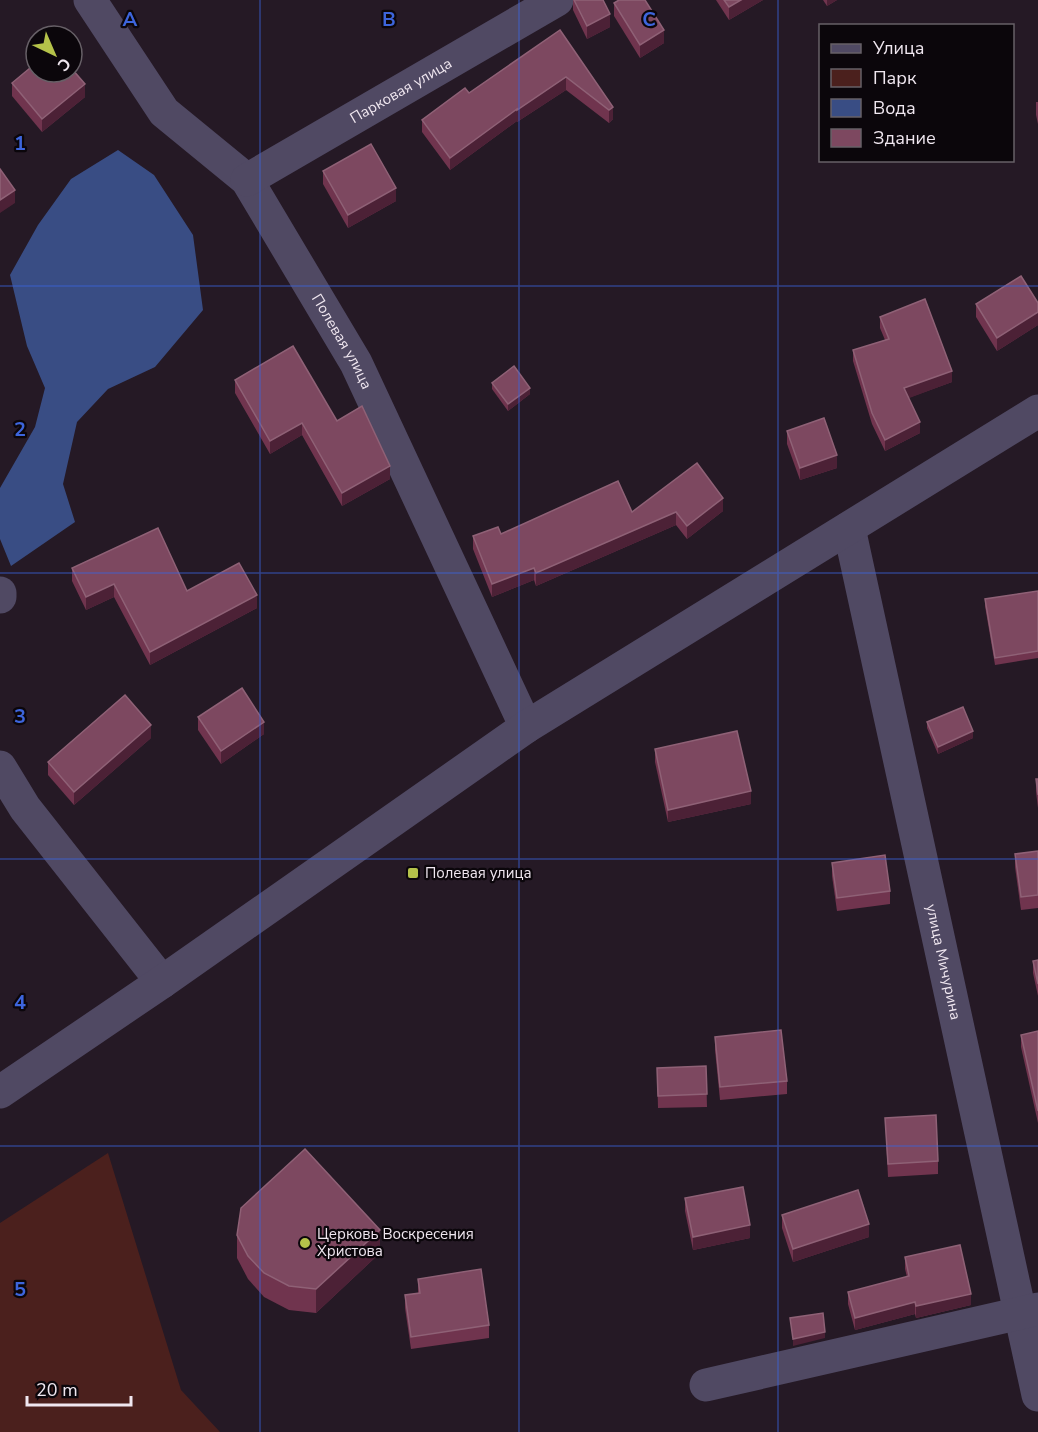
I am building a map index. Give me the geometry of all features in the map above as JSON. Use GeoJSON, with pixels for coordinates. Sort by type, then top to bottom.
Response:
{"type":"FeatureCollection","features":[{"type":"Feature","properties":{"kind":"street","name":"Полевая улица"},"geometry":{"type":"LineString","coordinates":[[90,0],[164,112],[247,180],[356,363],[526,728]]}},
{"type":"Feature","properties":{"kind":"street","name":"Парковая улица"},"geometry":{"type":"LineString","coordinates":[[247,180],[556,0]]}},
{"type":"Feature","properties":{"kind":"street"},"geometry":{"type":"LineString","coordinates":[[0,1092],[526,728],[1038,411]]}},
{"type":"Feature","properties":{"kind":"street","name":"улица Мичурина"},"geometry":{"type":"LineString","coordinates":[[849,528],[1029,1311],[1038,1395]]}},
{"type":"Feature","properties":{"kind":"street"},"geometry":{"type":"LineString","coordinates":[[0,767],[26,808],[162,982]]}},
{"type":"Feature","properties":{"kind":"street"},"geometry":{"type":"LineString","coordinates":[[706,1385],[1029,1311]]}},
{"type":"Feature","properties":{"kind":"green space"},"geometry":{"type":"Polygon","coordinates":[[[108,1153],[181,1390],[220,1432],[0,1432],[0,1223],[108,1153]]]}},
{"type":"Feature","properties":{"kind":"water"},"geometry":{"type":"Polygon","coordinates":[[[118,150],[154,175],[193,235],[203,310],[155,367],[108,389],[77,422],[63,484],[75,522],[11,566],[0,539],[0,488],[35,427],[45,388],[27,346],[10,275],[38,225],[71,179],[118,150]]]}},
{"type":"Feature","properties":{"kind":"building"},"geometry":{"type":"Polygon","coordinates":[[[574,0],[603,0],[610,14],[587,26],[574,0]]]}},
{"type":"Feature","properties":{"kind":"building"},"geometry":{"type":"Polygon","coordinates":[[[619,0],[645,0],[664,30],[640,45],[614,3],[619,0]]]}},
{"type":"Feature","properties":{"kind":"building"},"geometry":{"type":"Polygon","coordinates":[[[724,0],[741,0],[729,7],[724,0]]]}},
{"type":"Feature","properties":{"kind":"building"},"geometry":{"type":"Polygon","coordinates":[[[560,30],[613,107],[609,110],[566,77],[517,109],[450,158],[422,120],[465,88],[469,93],[560,30]]]}},
{"type":"Feature","properties":{"kind":"building"},"geometry":{"type":"Polygon","coordinates":[[[24,73],[24,84],[85,84],[42,119],[12,83],[24,73]]]}},
{"type":"Feature","properties":{"kind":"building"},"geometry":{"type":"Polygon","coordinates":[[[371,144],[396,188],[348,215],[323,171],[371,144]]]}},
{"type":"Feature","properties":{"kind":"building"},"geometry":{"type":"Polygon","coordinates":[[[0,169],[15,190],[0,200],[0,169]]]}},
{"type":"Feature","properties":{"kind":"building"},"geometry":{"type":"Polygon","coordinates":[[[1021,276],[1038,303],[1038,312],[997,338],[976,304],[1021,276]]]}},
{"type":"Feature","properties":{"kind":"building"},"geometry":{"type":"Polygon","coordinates":[[[925,299],[952,371],[904,388],[920,422],[885,440],[872,413],[853,350],[889,339],[880,317],[925,299]]]}},
{"type":"Feature","properties":{"kind":"building"},"geometry":{"type":"Polygon","coordinates":[[[293,346],[337,421],[362,406],[390,466],[342,493],[302,423],[270,441],[235,380],[293,346]]]}},
{"type":"Feature","properties":{"kind":"building"},"geometry":{"type":"Polygon","coordinates":[[[514,366],[530,388],[508,404],[492,383],[514,366]]]}},
{"type":"Feature","properties":{"kind":"building"},"geometry":{"type":"Polygon","coordinates":[[[824,418],[837,455],[800,468],[787,431],[824,418]]]}},
{"type":"Feature","properties":{"kind":"building"},"geometry":{"type":"Polygon","coordinates":[[[697,463],[723,498],[687,526],[676,512],[536,573],[534,568],[492,584],[473,536],[498,527],[501,534],[618,481],[632,512],[697,463]]]}},
{"type":"Feature","properties":{"kind":"building"},"geometry":{"type":"Polygon","coordinates":[[[158,528],[187,591],[239,563],[257,595],[150,652],[114,584],[86,597],[72,568],[158,528]]]}},
{"type":"Feature","properties":{"kind":"building"},"geometry":{"type":"Polygon","coordinates":[[[1038,591],[1038,651],[995,658],[985,599],[1038,591]]]}},
{"type":"Feature","properties":{"kind":"building"},"geometry":{"type":"Polygon","coordinates":[[[242,688],[264,722],[221,751],[198,717],[242,688]]]}},
{"type":"Feature","properties":{"kind":"building"},"geometry":{"type":"Polygon","coordinates":[[[125,695],[151,725],[74,792],[48,762],[125,695]]]}},
{"type":"Feature","properties":{"kind":"building"},"geometry":{"type":"Polygon","coordinates":[[[963,707],[973,731],[938,747],[927,722],[963,707]]]}},
{"type":"Feature","properties":{"kind":"building"},"geometry":{"type":"Polygon","coordinates":[[[737,731],[751,791],[668,810],[655,749],[737,731]]]}},
{"type":"Feature","properties":{"kind":"building"},"geometry":{"type":"Polygon","coordinates":[[[1038,851],[1038,895],[1021,897],[1015,854],[1038,851]]]}},
{"type":"Feature","properties":{"kind":"building"},"geometry":{"type":"Polygon","coordinates":[[[885,855],[890,891],[837,898],[832,863],[885,855]]]}},
{"type":"Feature","properties":{"kind":"building"},"geometry":{"type":"Polygon","coordinates":[[[1038,960],[1038,984],[1033,961],[1038,960]]]}},
{"type":"Feature","properties":{"kind":"building"},"geometry":{"type":"Polygon","coordinates":[[[781,1030],[787,1081],[720,1087],[715,1037],[781,1030]]]}},
{"type":"Feature","properties":{"kind":"building"},"geometry":{"type":"Polygon","coordinates":[[[1038,1031],[1038,1111],[1021,1035],[1038,1031]]]}},
{"type":"Feature","properties":{"kind":"building"},"geometry":{"type":"Polygon","coordinates":[[[706,1066],[707,1094],[658,1096],[657,1068],[706,1066]]]}},
{"type":"Feature","properties":{"kind":"building"},"geometry":{"type":"Polygon","coordinates":[[[936,1115],[938,1161],[888,1164],[885,1118],[936,1115]]]}},
{"type":"Feature","properties":{"kind":"building","name":"Церковь Воскресения Христова"},"geometry":{"type":"Polygon","coordinates":[[[305,1149],[380,1230],[316,1289],[289,1286],[264,1273],[248,1256],[237,1235],[241,1208],[305,1149]]]}},
{"type":"Feature","properties":{"kind":"building"},"geometry":{"type":"Polygon","coordinates":[[[743,1187],[750,1225],[693,1237],[685,1198],[743,1187]]]}},
{"type":"Feature","properties":{"kind":"building"},"geometry":{"type":"Polygon","coordinates":[[[858,1190],[869,1224],[793,1249],[782,1215],[858,1190]]]}},
{"type":"Feature","properties":{"kind":"building"},"geometry":{"type":"Polygon","coordinates":[[[960,1245],[971,1294],[916,1306],[915,1302],[855,1318],[848,1292],[909,1276],[905,1257],[960,1245]]]}},
{"type":"Feature","properties":{"kind":"building"},"geometry":{"type":"Polygon","coordinates":[[[481,1269],[489,1325],[411,1337],[405,1295],[420,1293],[418,1279],[481,1269]]]}},
{"type":"Feature","properties":{"kind":"building"},"geometry":{"type":"Polygon","coordinates":[[[823,1313],[825,1332],[793,1339],[790,1318],[823,1313]]]}},
{"type":"Feature","properties":{"kind":"place","name":"Полевая улица"},"geometry":{"type":"Point","coordinates":[413,873]}},
{"type":"Feature","properties":{"kind":"place","name":"Церковь Воскресения Христова"},"geometry":{"type":"Point","coordinates":[305,1243]}}]}
